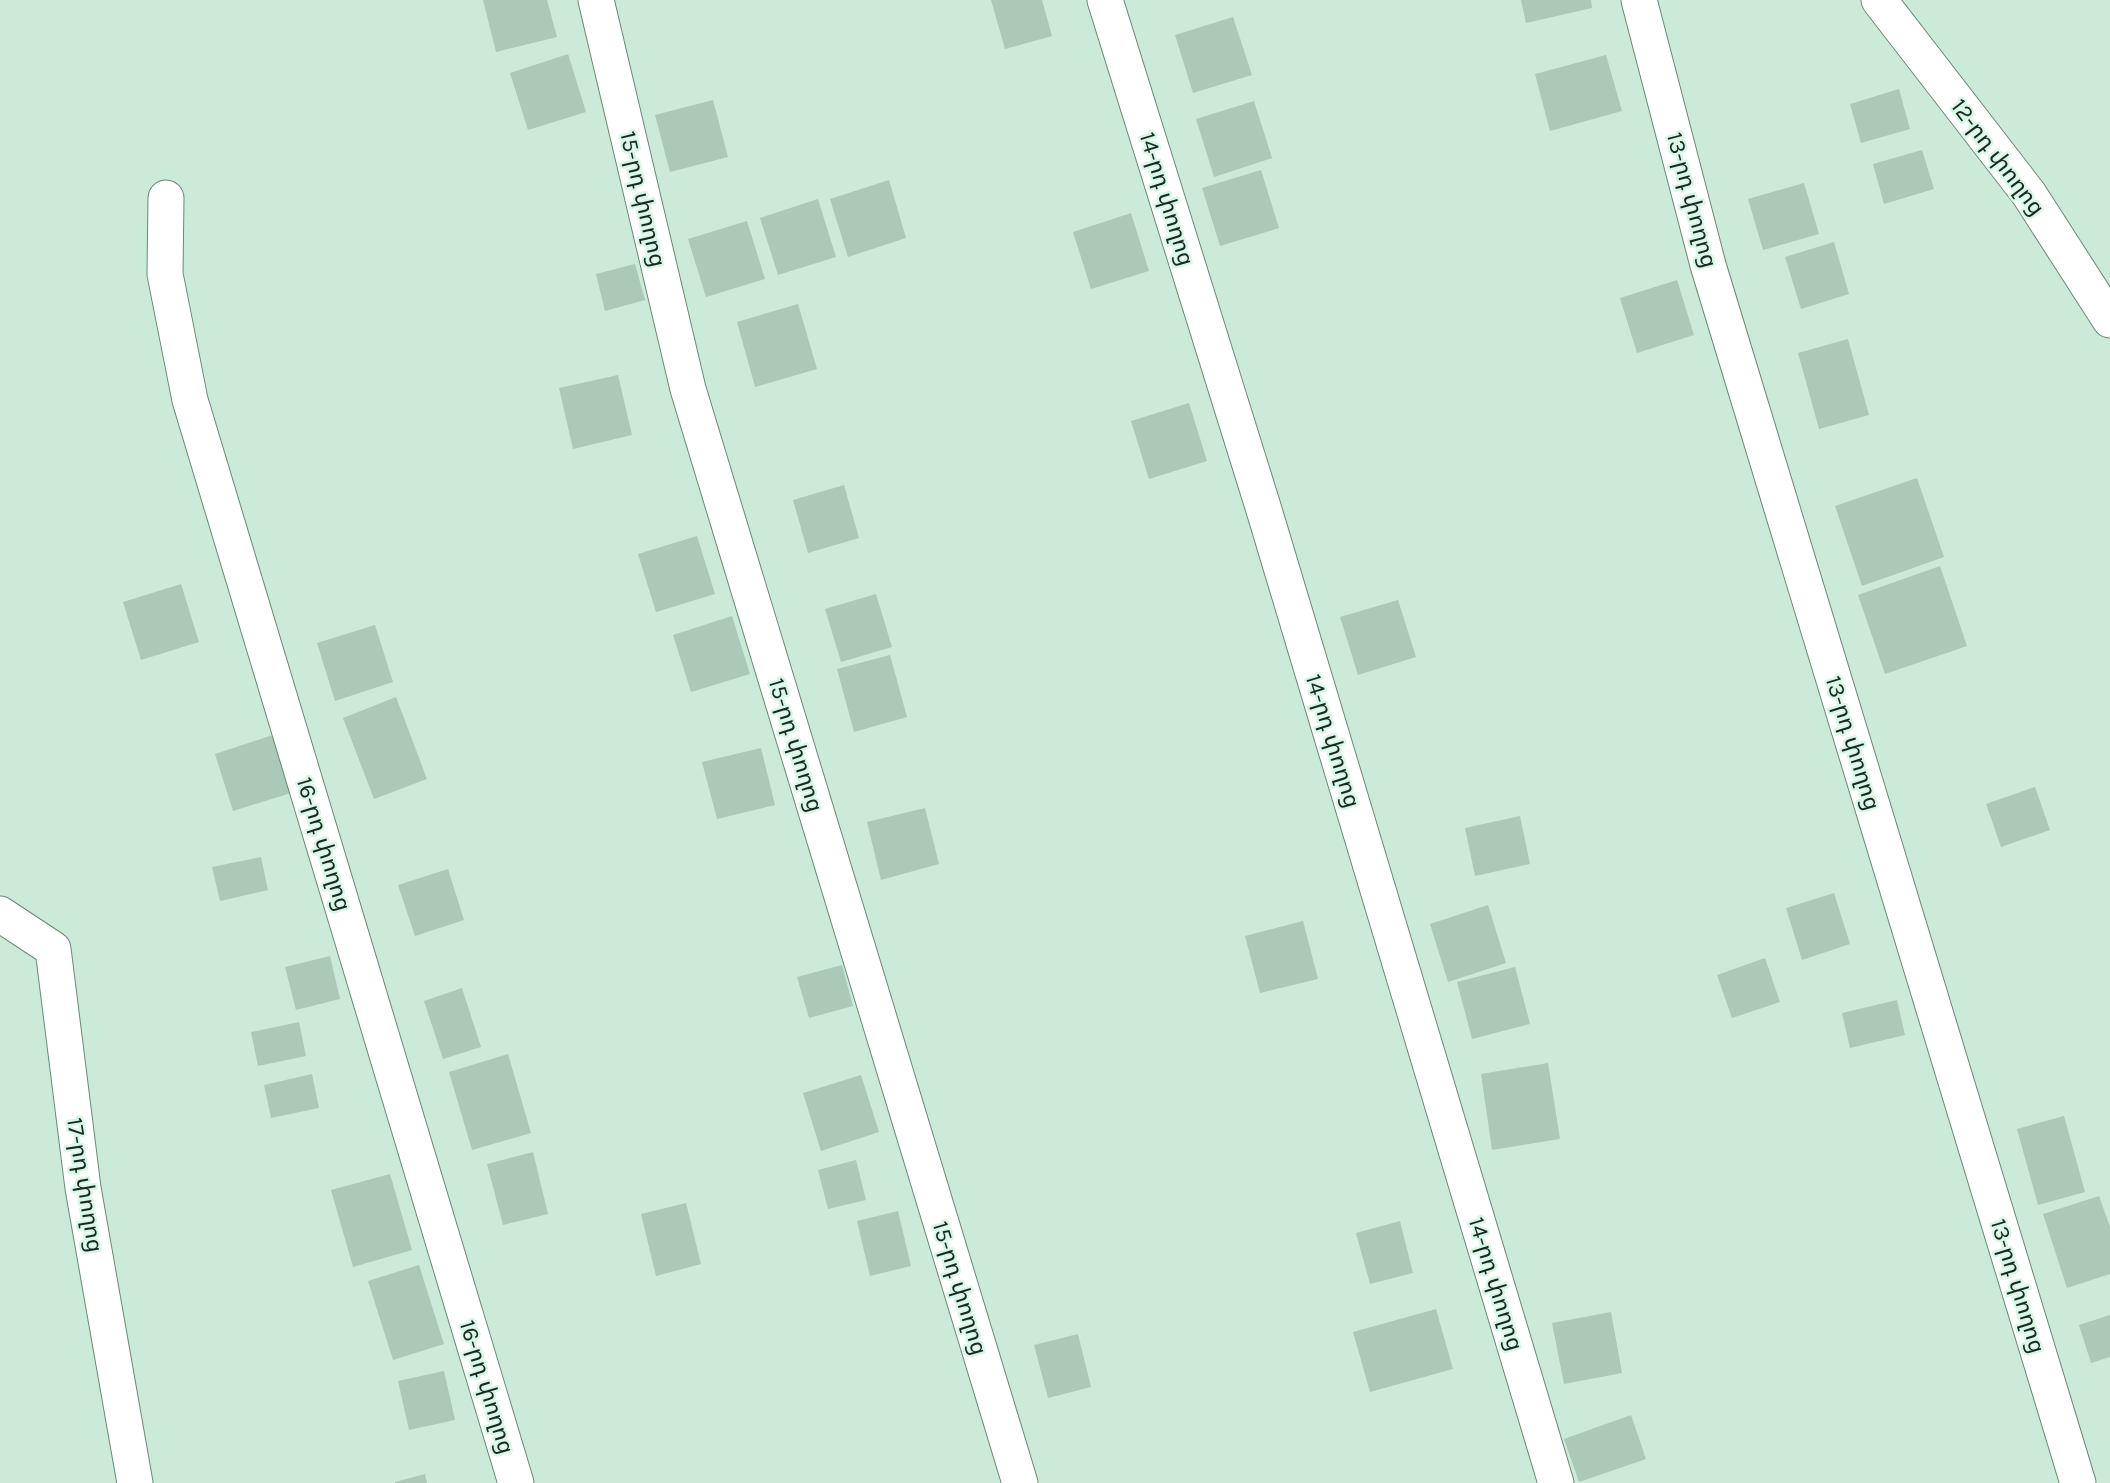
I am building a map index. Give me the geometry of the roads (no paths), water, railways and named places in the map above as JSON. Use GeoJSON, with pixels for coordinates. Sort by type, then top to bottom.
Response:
{"type":"FeatureCollection","features":[{"type":"Feature","properties":{"kind":"street","name":"15-րդ փողոց"},"geometry":{"type":"LineString","coordinates":[[596,0],[688,389],[1020,1483]]}},
{"type":"Feature","properties":{"kind":"street","name":"14-րդ փողոց"},"geometry":{"type":"LineString","coordinates":[[1105,0],[1264,510],[1556,1483]]}},
{"type":"Feature","properties":{"kind":"street","name":"13-րդ փողոց"},"geometry":{"type":"LineString","coordinates":[[1639,0],[1708,265],[2078,1483]]}},
{"type":"Feature","properties":{"kind":"street","name":"12-րդ փողոց"},"geometry":{"type":"LineString","coordinates":[[1879,0],[2029,194],[2110,320]]}},
{"type":"Feature","properties":{"kind":"street","name":"16-րդ փողոց"},"geometry":{"type":"LineString","coordinates":[[166,198],[165,274],[190,400],[516,1483]]}},
{"type":"Feature","properties":{"kind":"street","name":"17-րդ փողոց"},"geometry":{"type":"LineString","coordinates":[[0,914],[53,949],[83,1188],[135,1483]]}}]}
